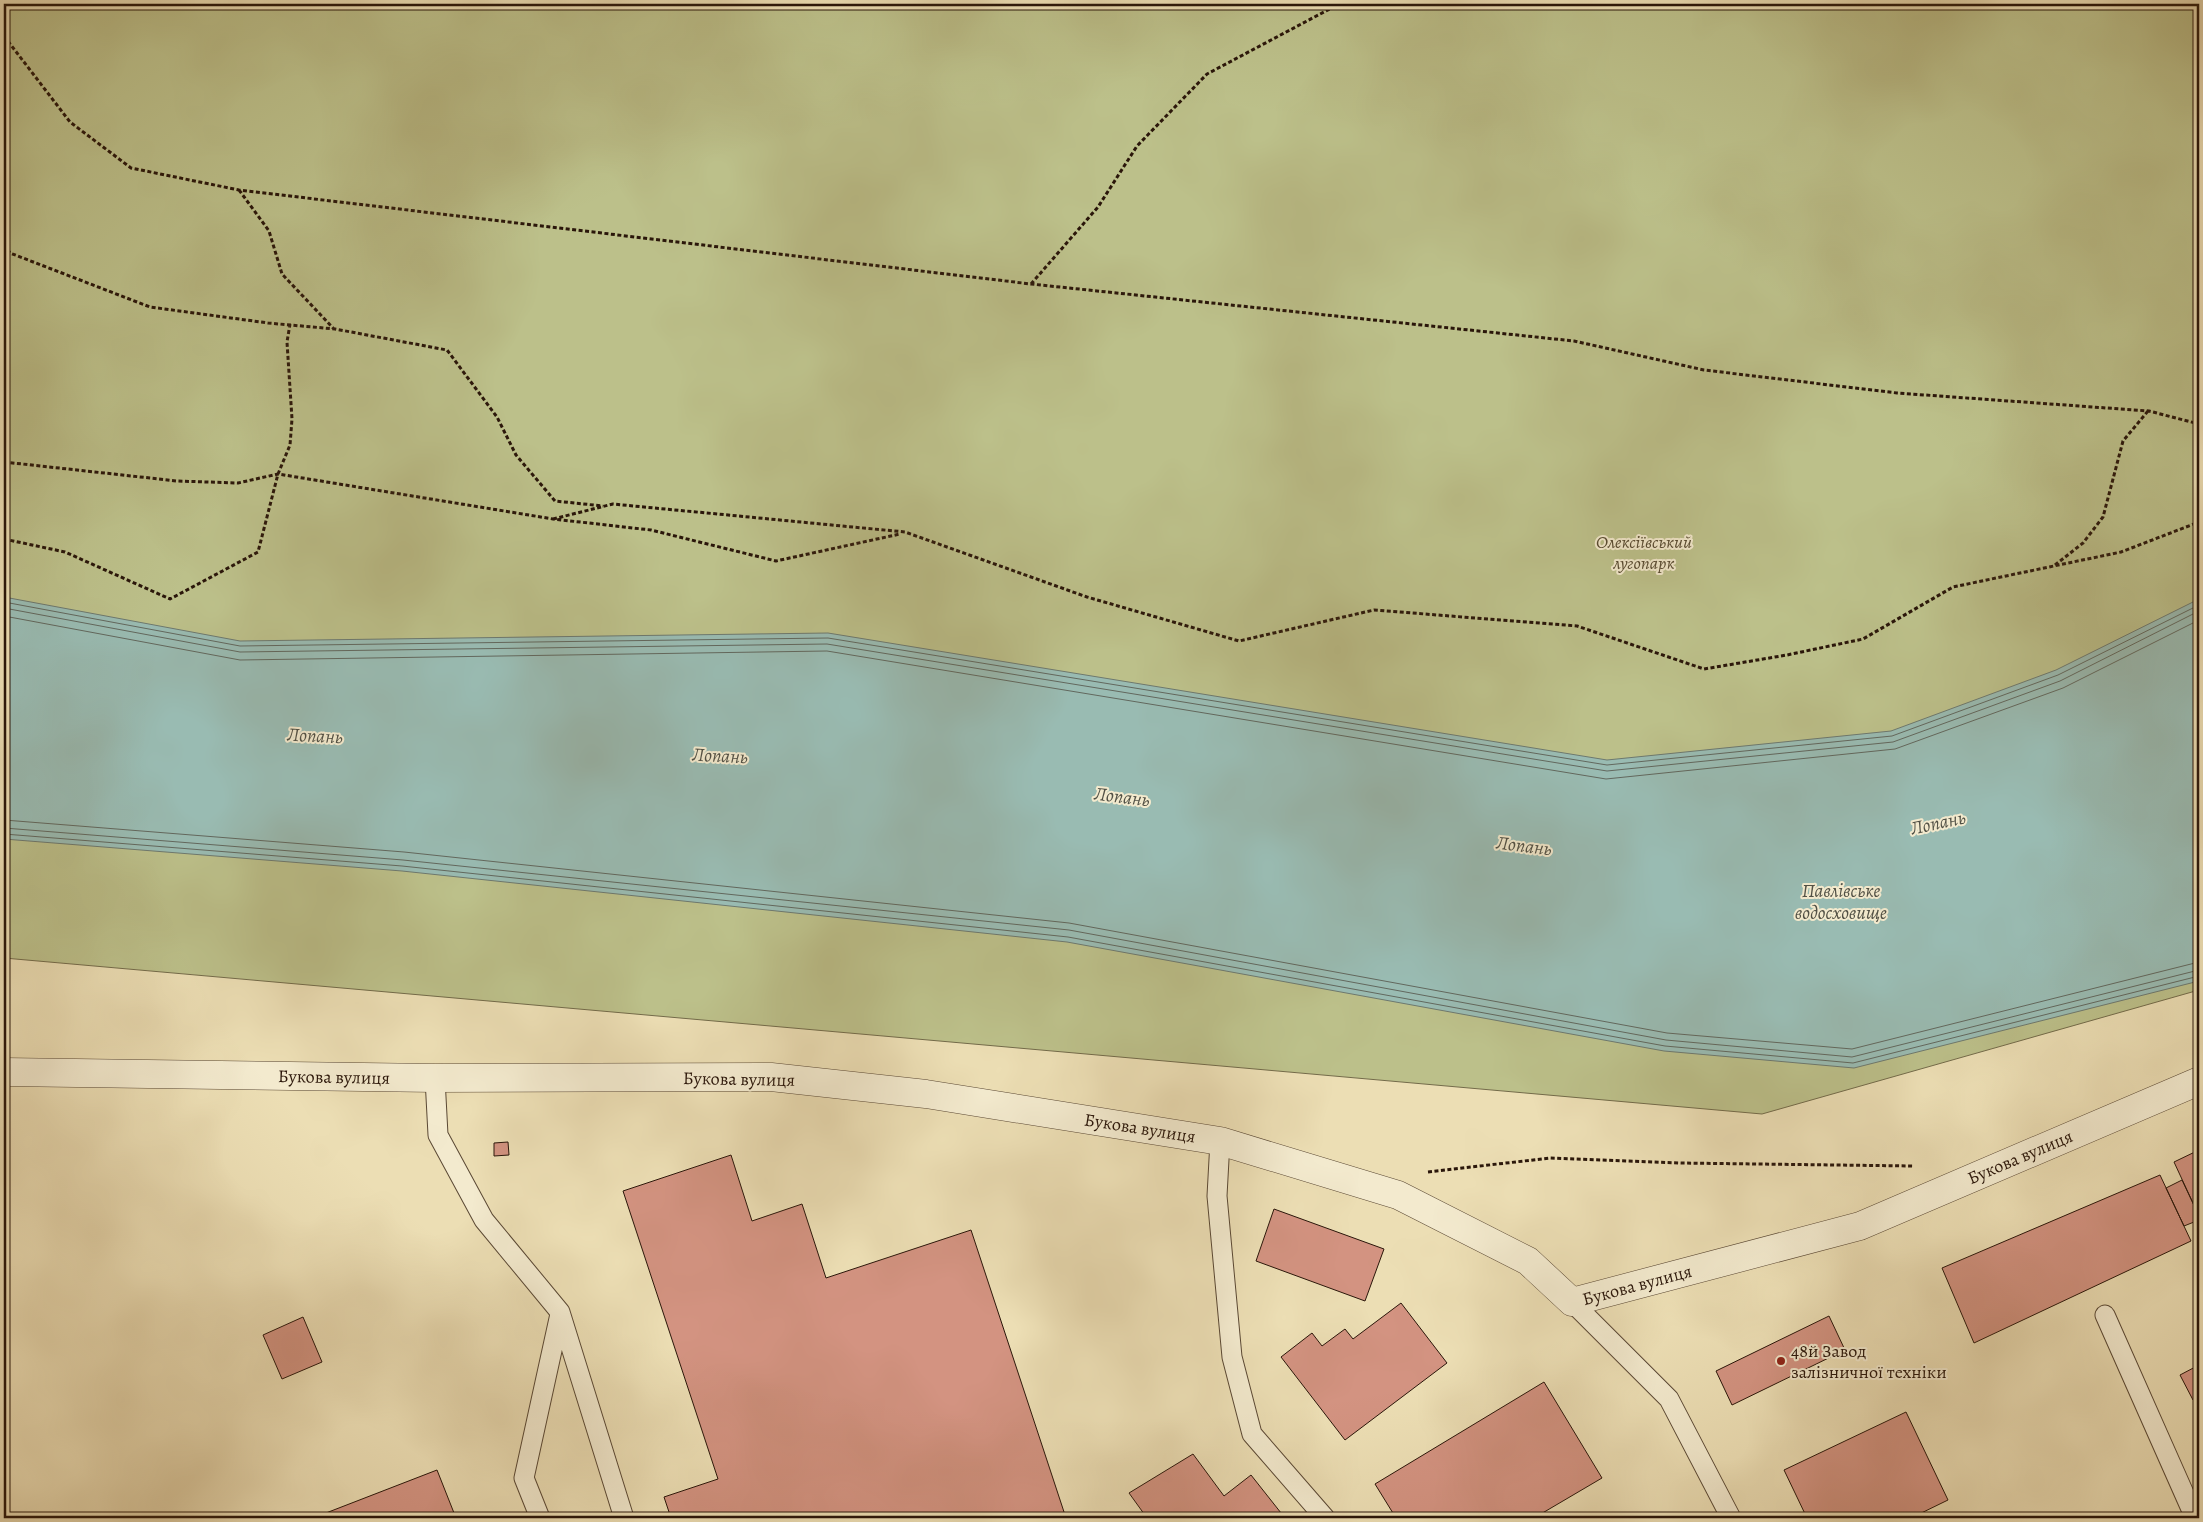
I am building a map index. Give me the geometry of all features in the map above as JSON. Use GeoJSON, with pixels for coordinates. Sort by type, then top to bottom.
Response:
{"type":"FeatureCollection","features":[{"type":"Feature","properties":{"kind":"street","name":"Букова вулиця"},"geometry":{"type":"LineString","coordinates":[[4,1072],[435,1078],[771,1077],[926,1094],[1220,1141],[1398,1195],[1528,1261],[1572,1302],[1860,1226],[2199,1081]]}},
{"type":"Feature","properties":{"kind":"lane"},"geometry":{"type":"LineString","coordinates":[[435,1078],[438,1135],[484,1220],[560,1312],[624,1518]]}},
{"type":"Feature","properties":{"kind":"lane"},"geometry":{"type":"LineString","coordinates":[[1220,1141],[1218,1196],[1232,1357],[1252,1434],[1325,1518]]}},
{"type":"Feature","properties":{"kind":"lane"},"geometry":{"type":"LineString","coordinates":[[1572,1302],[1669,1398],[1731,1518]]}},
{"type":"Feature","properties":{"kind":"lane"},"geometry":{"type":"LineString","coordinates":[[540,1518],[524,1478],[560,1312]]}},
{"type":"Feature","properties":{"kind":"lane"},"geometry":{"type":"LineString","coordinates":[[2105,1315],[2195,1518]]}},
{"type":"Feature","properties":{"kind":"path"},"geometry":{"type":"LineString","coordinates":[[1031,284],[1098,207],[1137,146],[1207,74],[1339,4]]}},
{"type":"Feature","properties":{"kind":"path"},"geometry":{"type":"LineString","coordinates":[[4,36],[70,122],[131,168],[239,190],[1031,284],[1574,341],[1704,370],[1897,393],[2149,411],[2199,424]]}},
{"type":"Feature","properties":{"kind":"path"},"geometry":{"type":"LineString","coordinates":[[239,190],[269,231],[282,274],[334,329]]}},
{"type":"Feature","properties":{"kind":"path"},"geometry":{"type":"LineString","coordinates":[[4,244],[10,253],[150,307],[334,329],[447,350],[498,417],[516,455],[555,501],[607,506]]}},
{"type":"Feature","properties":{"kind":"path"},"geometry":{"type":"LineString","coordinates":[[4,539],[65,552],[170,599],[258,552],[278,474],[290,445],[292,420],[287,342],[290,324]]}},
{"type":"Feature","properties":{"kind":"path"},"geometry":{"type":"LineString","coordinates":[[2055,566],[2083,544],[2103,517],[2123,440],[2149,411]]}},
{"type":"Feature","properties":{"kind":"path"},"geometry":{"type":"LineString","coordinates":[[4,462],[177,481],[238,483],[278,474],[553,519],[652,530],[776,561],[905,532]]}},
{"type":"Feature","properties":{"kind":"path"},"geometry":{"type":"LineString","coordinates":[[553,519],[613,504],[905,532],[1087,597],[1239,641],[1374,610],[1577,626],[1704,669],[1787,655],[1863,639],[1953,587],[2121,552],[2199,522]]}},
{"type":"Feature","properties":{"kind":"path"},"geometry":{"type":"LineString","coordinates":[[1426,1173],[1550,1158],[1681,1163],[1916,1166]]}},
{"type":"Feature","properties":{"kind":"green space","name":"Олексіївський лугопарк"},"geometry":{"type":"Polygon","coordinates":[[[4,4],[2199,4],[2199,990],[1762,1114],[4,958],[4,4]]]}},
{"type":"Feature","properties":{"kind":"water","name":"Павлівське водосховище"},"geometry":{"type":"Polygon","coordinates":[[[4,597],[240,641],[828,633],[1607,760],[1891,731],[2056,670],[2199,599],[2199,981],[1854,1068],[1664,1051],[1067,942],[402,871],[4,839],[4,597]]]}},
{"type":"Feature","properties":{"kind":"building"},"geometry":{"type":"Polygon","coordinates":[[[508,1142],[509,1155],[494,1156],[494,1143],[508,1142]]]}},
{"type":"Feature","properties":{"kind":"building"},"geometry":{"type":"Polygon","coordinates":[[[2199,1150],[2199,1216],[2174,1162],[2199,1150]]]}},
{"type":"Feature","properties":{"kind":"building"},"geometry":{"type":"Polygon","coordinates":[[[731,1155],[752,1221],[802,1204],[826,1278],[971,1230],[1066,1518],[671,1518],[664,1497],[718,1479],[623,1191],[731,1155]]]}},
{"type":"Feature","properties":{"kind":"building"},"geometry":{"type":"Polygon","coordinates":[[[2160,1175],[2191,1241],[1974,1343],[1942,1268],[2160,1175]]]}},
{"type":"Feature","properties":{"kind":"building"},"geometry":{"type":"Polygon","coordinates":[[[2182,1180],[2199,1216],[2199,1220],[2184,1226],[2166,1188],[2182,1180]]]}},
{"type":"Feature","properties":{"kind":"building"},"geometry":{"type":"Polygon","coordinates":[[[1274,1209],[1384,1249],[1365,1301],[1256,1261],[1274,1209]]]}},
{"type":"Feature","properties":{"kind":"building"},"geometry":{"type":"Polygon","coordinates":[[[1401,1303],[1447,1363],[1345,1440],[1281,1357],[1312,1333],[1322,1346],[1345,1329],[1353,1339],[1401,1303]]]}},
{"type":"Feature","properties":{"kind":"building","name":"48й Завод залізничної техніки"},"geometry":{"type":"Polygon","coordinates":[[[1829,1316],[1845,1350],[1732,1405],[1716,1371],[1829,1316]]]}},
{"type":"Feature","properties":{"kind":"building"},"geometry":{"type":"Polygon","coordinates":[[[303,1317],[322,1362],[282,1379],[263,1335],[303,1317]]]}},
{"type":"Feature","properties":{"kind":"building"},"geometry":{"type":"Polygon","coordinates":[[[2199,1365],[2199,1397],[2193,1400],[2180,1375],[2199,1365]]]}},
{"type":"Feature","properties":{"kind":"building"},"geometry":{"type":"Polygon","coordinates":[[[1544,1382],[1602,1478],[1534,1518],[1396,1518],[1375,1484],[1544,1382]]]}},
{"type":"Feature","properties":{"kind":"building"},"geometry":{"type":"Polygon","coordinates":[[[1906,1412],[1948,1500],[1911,1518],[1807,1518],[1784,1470],[1906,1412]]]}},
{"type":"Feature","properties":{"kind":"building"},"geometry":{"type":"Polygon","coordinates":[[[1193,1454],[1224,1496],[1251,1475],[1285,1518],[1147,1518],[1129,1493],[1193,1454]]]}},
{"type":"Feature","properties":{"kind":"building"},"geometry":{"type":"Polygon","coordinates":[[[437,1470],[456,1518],[313,1518],[437,1470]]]}},
{"type":"Feature","properties":{"kind":"place","name":"48й Завод залізничної техніки"},"geometry":{"type":"Point","coordinates":[1781,1361]}},
{"type":"Feature","properties":{"kind":"water label","name":"Лопань"},"geometry":{"type":"Point","coordinates":[315,736]}},
{"type":"Feature","properties":{"kind":"water label","name":"Лопань"},"geometry":{"type":"Point","coordinates":[720,756]}},
{"type":"Feature","properties":{"kind":"water label","name":"Лопань"},"geometry":{"type":"Point","coordinates":[1122,797]}},
{"type":"Feature","properties":{"kind":"water label","name":"Лопань"},"geometry":{"type":"Point","coordinates":[1938,823]}},
{"type":"Feature","properties":{"kind":"water label","name":"Лопань"},"geometry":{"type":"Point","coordinates":[1524,846]}}]}
